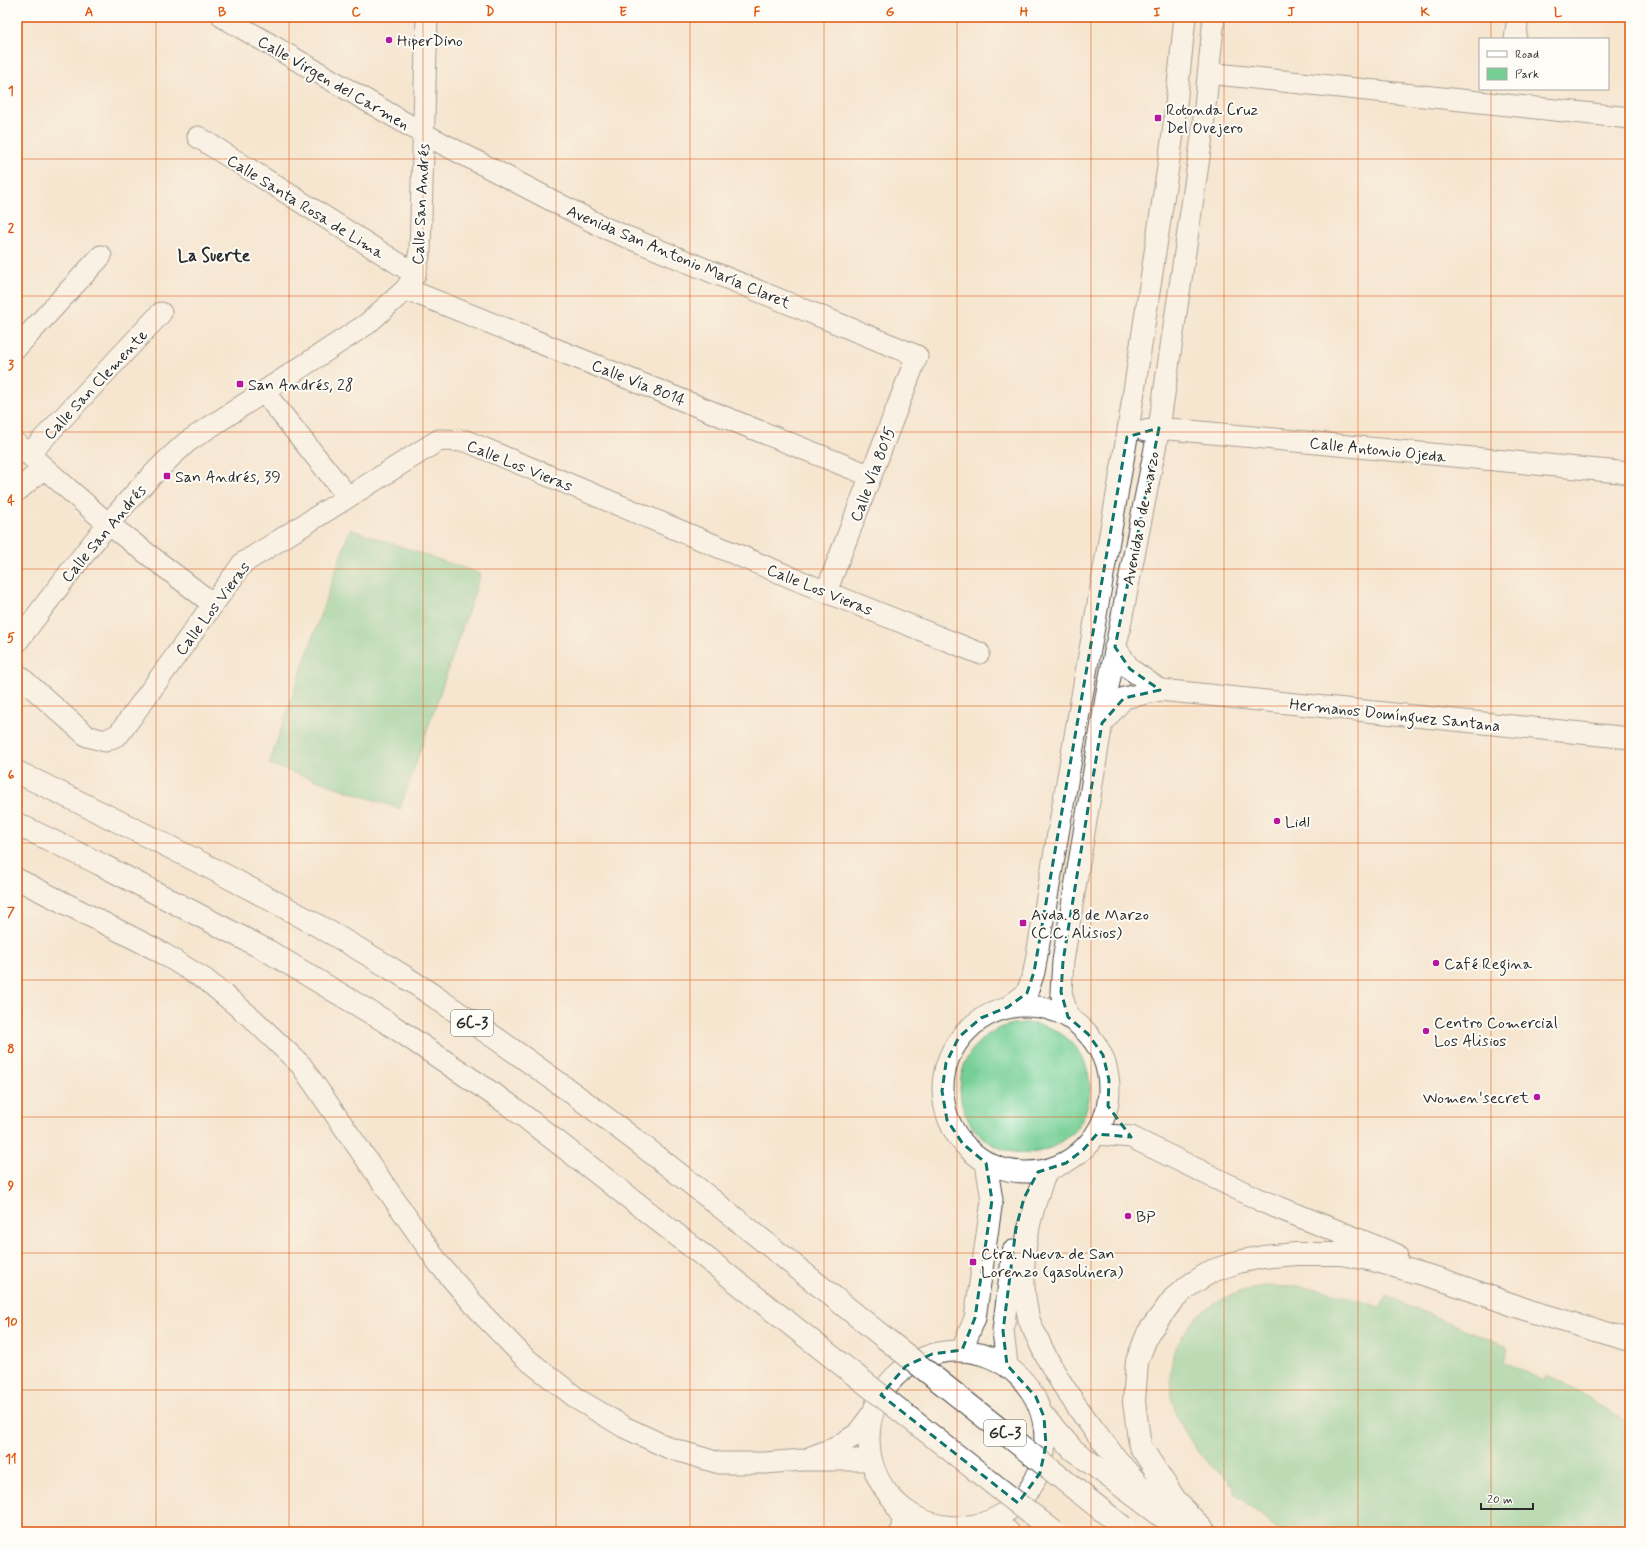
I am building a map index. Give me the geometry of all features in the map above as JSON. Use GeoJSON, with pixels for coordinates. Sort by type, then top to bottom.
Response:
{"type":"FeatureCollection","features":[{"type":"Feature","properties":{"kind":"main road","name":"GC-3"},"geometry":{"type":"LineString","coordinates":[[17,772],[119,821],[285,907],[406,978],[542,1071],[648,1151],[1127,1529]]}},
{"type":"Feature","properties":{"kind":"main road","name":"GC-3"},"geometry":{"type":"LineString","coordinates":[[17,824],[100,864],[268,951],[388,1023],[508,1104],[626,1194],[1054,1532]]}},
{"type":"Feature","properties":{"kind":"main road"},"geometry":{"type":"LineString","coordinates":[[1262,1201],[1410,1260],[1443,1280]]}},
{"type":"Feature","properties":{"kind":"main road"},"geometry":{"type":"LineString","coordinates":[[1205,1532],[1176,1501],[1140,1446],[1134,1402],[1137,1361],[1148,1333],[1174,1298],[1190,1285],[1212,1271],[1238,1262],[1263,1257],[1296,1254],[1341,1254],[1373,1260],[1443,1280],[1530,1311],[1630,1340]]}},
{"type":"Feature","properties":{"kind":"main road"},"geometry":{"type":"LineString","coordinates":[[1044,1417],[1072,1449],[1183,1532]]}},
{"type":"Feature","properties":{"kind":"main road"},"geometry":{"type":"LineString","coordinates":[[977,1526],[1002,1528],[1008,1532]]}},
{"type":"Feature","properties":{"kind":"street","name":"Calle Virgen del Carmen"},"geometry":{"type":"LineString","coordinates":[[223,17],[424,134]]}},
{"type":"Feature","properties":{"kind":"street","name":"Calle San Andrés"},"geometry":{"type":"LineString","coordinates":[[17,642],[107,523],[171,455],[187,442],[367,324],[411,281],[420,251],[427,17]]}},
{"type":"Feature","properties":{"kind":"street","name":"Avenida 8 de marzo"},"geometry":{"type":"LineString","coordinates":[[1008,1007],[1027,993],[1034,972],[1127,437],[1173,134],[1185,17]]}},
{"type":"Feature","properties":{"kind":"street","name":"Avenida 8 de marzo"},"geometry":{"type":"LineString","coordinates":[[1068,1017],[1061,992],[1063,961],[1115,647],[1159,428],[1200,145],[1214,17]]}},
{"type":"Feature","properties":{"kind":"street"},"geometry":{"type":"LineString","coordinates":[[1515,38],[1518,17]]}},
{"type":"Feature","properties":{"kind":"street"},"geometry":{"type":"LineString","coordinates":[[1208,73],[1509,96],[1630,118]]}},
{"type":"Feature","properties":{"kind":"street","name":"Avenida San Antonio María Claret"},"geometry":{"type":"LineString","coordinates":[[424,134],[605,228],[917,356]]}},
{"type":"Feature","properties":{"kind":"street","name":"Calle Santa Rosa de Lima"},"geometry":{"type":"LineString","coordinates":[[198,137],[411,281]]}},
{"type":"Feature","properties":{"kind":"street"},"geometry":{"type":"LineString","coordinates":[[17,347],[101,256]]}},
{"type":"Feature","properties":{"kind":"street","name":"Calle Vía 8014"},"geometry":{"type":"LineString","coordinates":[[411,281],[871,476]]}},
{"type":"Feature","properties":{"kind":"street","name":"Calle San Clemente"},"geometry":{"type":"LineString","coordinates":[[23,449],[161,313]]}},
{"type":"Feature","properties":{"kind":"street","name":"Calle Vía 8015"},"geometry":{"type":"LineString","coordinates":[[826,592],[917,356]]}},
{"type":"Feature","properties":{"kind":"street"},"geometry":{"type":"LineString","coordinates":[[264,392],[348,497]]}},
{"type":"Feature","properties":{"kind":"street","name":"Calle Antonio Ojeda"},"geometry":{"type":"LineString","coordinates":[[1127,437],[1159,428],[1630,474]]}},
{"type":"Feature","properties":{"kind":"street","name":"Calle Los Vieras"},"geometry":{"type":"LineString","coordinates":[[17,674],[87,736],[105,741],[119,734],[243,563],[439,440],[466,441],[826,592],[980,653]]}},
{"type":"Feature","properties":{"kind":"street"},"geometry":{"type":"LineString","coordinates":[[23,449],[107,523],[213,604]]}},
{"type":"Feature","properties":{"kind":"street"},"geometry":{"type":"LineString","coordinates":[[17,491],[44,468]]}},
{"type":"Feature","properties":{"kind":"street","name":"Hermanos Domínguez Santana"},"geometry":{"type":"LineString","coordinates":[[1115,647],[1130,669],[1160,690]]}},
{"type":"Feature","properties":{"kind":"street","name":"Hermanos Domínguez Santana"},"geometry":{"type":"LineString","coordinates":[[1102,723],[1124,698],[1160,690],[1630,738]]}},
{"type":"Feature","properties":{"kind":"street"},"geometry":{"type":"LineString","coordinates":[[17,879],[157,950],[206,980],[253,1019],[301,1065],[439,1264],[484,1316],[524,1357],[580,1400],[624,1427],[669,1448],[719,1463],[765,1464],[803,1460],[871,1460]]}},
{"type":"Feature","properties":{"kind":"street"},"geometry":{"type":"LineString","coordinates":[[1029,1006],[1049,1009],[1068,1017],[1088,1034],[1102,1055],[1109,1080],[1108,1106],[1104,1120],[1097,1134],[1083,1150],[1066,1163],[1042,1171],[1011,1172],[986,1162],[963,1144],[947,1120],[942,1091],[946,1063],[960,1037],[981,1018],[1008,1007],[1029,1006]]}},
{"type":"Feature","properties":{"kind":"street"},"geometry":{"type":"LineString","coordinates":[[1108,1106],[1131,1137]]}},
{"type":"Feature","properties":{"kind":"street"},"geometry":{"type":"LineString","coordinates":[[1097,1134],[1131,1137],[1262,1201]]}},
{"type":"Feature","properties":{"kind":"street"},"geometry":{"type":"LineString","coordinates":[[962,1350],[975,1318],[992,1200],[986,1162]]}},
{"type":"Feature","properties":{"kind":"street"},"geometry":{"type":"LineString","coordinates":[[1007,1365],[1003,1331],[1016,1228],[1024,1198],[1042,1171]]}},
{"type":"Feature","properties":{"kind":"street"},"geometry":{"type":"LineString","coordinates":[[1042,1171],[1027,1230],[1024,1274],[1028,1316],[1046,1359],[1084,1418],[1129,1476],[1164,1507],[1202,1532]]}},
{"type":"Feature","properties":{"kind":"street"},"geometry":{"type":"LineString","coordinates":[[803,1460],[835,1448],[857,1434],[872,1413],[885,1387],[906,1366],[932,1354],[962,1350],[985,1355],[1007,1365],[1023,1380],[1036,1397],[1044,1417],[1046,1445],[1040,1473],[1025,1497],[1004,1515],[977,1526],[949,1530],[912,1515],[894,1502]]}},
{"type":"Feature","properties":{"kind":"street"},"geometry":{"type":"LineString","coordinates":[[872,1413],[868,1436],[871,1460],[880,1482],[894,1502],[903,1520],[901,1532]]}},
{"type":"Feature","properties":{"kind":"highlighted area"},"geometry":{"type":"Polygon","coordinates":[[[1159,428],[1115,647],[1130,669],[1160,690],[1124,698],[1102,723],[1063,961],[1061,992],[1068,1017],[1088,1034],[1103,1055],[1109,1080],[1108,1106],[1131,1137],[1097,1134],[1083,1150],[1066,1163],[1038,1172],[1024,1198],[1016,1228],[1003,1331],[1007,1365],[1036,1397],[1044,1417],[1046,1445],[1040,1473],[1018,1503],[881,1395],[906,1366],[932,1354],[962,1350],[975,1318],[992,1200],[986,1163],[963,1144],[947,1120],[942,1091],[946,1063],[959,1037],[981,1018],[1008,1007],[1027,993],[1034,972],[1127,437],[1159,428]]]}},
{"type":"Feature","properties":{"kind":"green space"},"geometry":{"type":"Polygon","coordinates":[[[350,529],[481,574],[400,809],[269,764],[350,529]]]}},
{"type":"Feature","properties":{"kind":"green space"},"geometry":{"type":"Polygon","coordinates":[[[1025,1023],[1050,1028],[1071,1042],[1085,1063],[1090,1088],[1085,1113],[1071,1134],[1050,1148],[1025,1153],[1000,1148],[979,1134],[965,1113],[960,1088],[965,1063],[979,1042],[1000,1028],[1025,1023]]]}},
{"type":"Feature","properties":{"kind":"green space"},"geometry":{"type":"Polygon","coordinates":[[[1264,1286],[1319,1289],[1381,1307],[1386,1296],[1508,1347],[1504,1360],[1543,1381],[1546,1375],[1576,1390],[1627,1422],[1630,1425],[1630,1532],[1281,1532],[1234,1493],[1229,1481],[1211,1466],[1201,1455],[1179,1420],[1171,1394],[1171,1369],[1177,1345],[1190,1324],[1209,1307],[1234,1294],[1264,1286]]]}},
{"type":"Feature","properties":{"kind":"place","name":"HiperDino"},"geometry":{"type":"Point","coordinates":[389,40]}},
{"type":"Feature","properties":{"kind":"place","name":"Rotonda Cruz Del Ovejero"},"geometry":{"type":"Point","coordinates":[1158,118]}},
{"type":"Feature","properties":{"kind":"place","name":"San Andrés, 28"},"geometry":{"type":"Point","coordinates":[240,384]}},
{"type":"Feature","properties":{"kind":"place","name":"San Andrés, 39"},"geometry":{"type":"Point","coordinates":[167,476]}},
{"type":"Feature","properties":{"kind":"place","name":"Lidl"},"geometry":{"type":"Point","coordinates":[1277,821]}},
{"type":"Feature","properties":{"kind":"place","name":"Avda. 8 de Marzo (C.C. Alisios)"},"geometry":{"type":"Point","coordinates":[1023,923]}},
{"type":"Feature","properties":{"kind":"place","name":"Café Regina"},"geometry":{"type":"Point","coordinates":[1436,963]}},
{"type":"Feature","properties":{"kind":"place","name":"Centro Comercial Los Alisios"},"geometry":{"type":"Point","coordinates":[1426,1031]}},
{"type":"Feature","properties":{"kind":"place","name":"Women'secret"},"geometry":{"type":"Point","coordinates":[1537,1097]}},
{"type":"Feature","properties":{"kind":"place","name":"BP"},"geometry":{"type":"Point","coordinates":[1128,1216]}},
{"type":"Feature","properties":{"kind":"place","name":"Ctra. Nueva de San Lorenzo (gasolinera)"},"geometry":{"type":"Point","coordinates":[973,1262]}},
{"type":"Feature","properties":{"kind":"district","name":"La Suerte"},"geometry":{"type":"Point","coordinates":[214,255]}}]}
